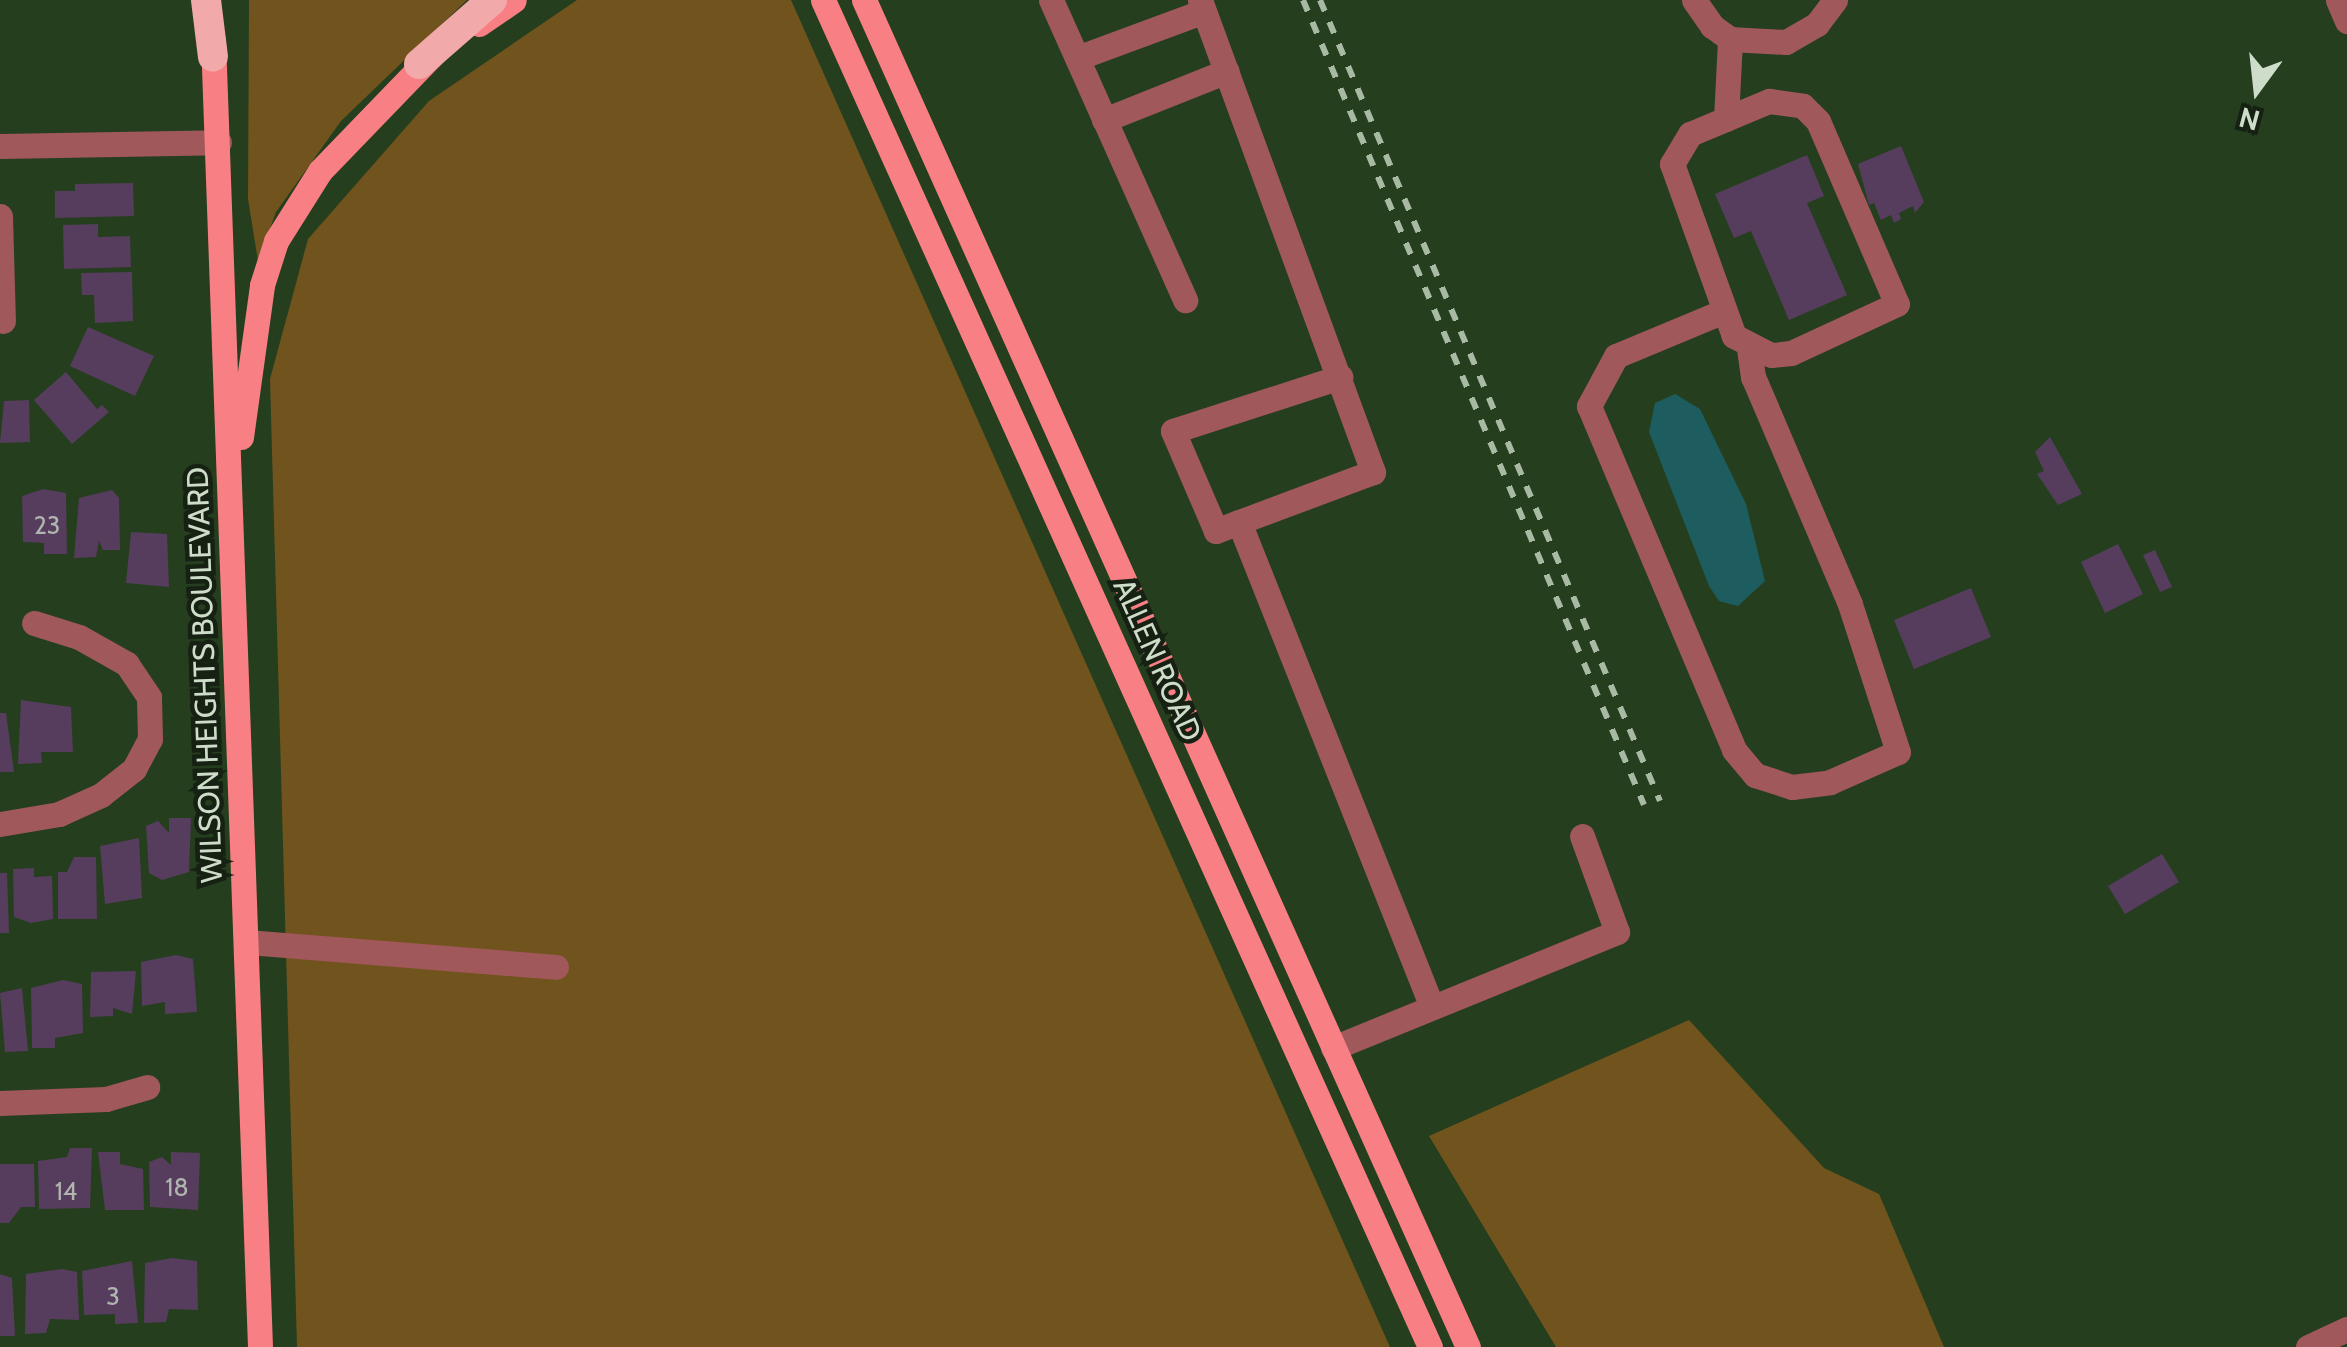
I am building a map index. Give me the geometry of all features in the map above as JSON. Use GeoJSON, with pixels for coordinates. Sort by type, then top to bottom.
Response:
{"type":"FeatureCollection","features":[{"type":"Feature","properties":{"kind":"highway"},"geometry":{"type":"LineString","coordinates":[[209,0],[213,57]]}},
{"type":"Feature","properties":{"kind":"highway"},"geometry":{"type":"LineString","coordinates":[[419,64],[492,0]]}},
{"type":"Feature","properties":{"kind":"main road"},"geometry":{"type":"LineString","coordinates":[[231,506],[262,284],[276,241],[320,171],[419,64],[514,0]]}},
{"type":"Feature","properties":{"kind":"main road","name":"ALLEN ROAD"},"geometry":{"type":"LineString","coordinates":[[823,0],[1430,1347]]}},
{"type":"Feature","properties":{"kind":"main road","name":"ALLEN ROAD"},"geometry":{"type":"LineString","coordinates":[[864,0],[1468,1347]]}},
{"type":"Feature","properties":{"kind":"main road","name":"WILSON HEIGHTS BOULEVARD"},"geometry":{"type":"LineString","coordinates":[[213,57],[260,1347]]}},
{"type":"Feature","properties":{"kind":"street"},"geometry":{"type":"LineString","coordinates":[[1051,0],[1184,300]]}},
{"type":"Feature","properties":{"kind":"street"},"geometry":{"type":"LineString","coordinates":[[1694,0],[1730,39],[1786,42],[1818,24],[1835,0]]}},
{"type":"Feature","properties":{"kind":"street"},"geometry":{"type":"LineString","coordinates":[[2338,0],[2347,21]]}},
{"type":"Feature","properties":{"kind":"street"},"geometry":{"type":"LineString","coordinates":[[1077,58],[1202,6],[1340,376],[1373,472],[1216,531],[1173,431],[1340,376]]}},
{"type":"Feature","properties":{"kind":"street"},"geometry":{"type":"LineString","coordinates":[[1726,119],[1730,39]]}},
{"type":"Feature","properties":{"kind":"street"},"geometry":{"type":"LineString","coordinates":[[1104,120],[1228,71]]}},
{"type":"Feature","properties":{"kind":"street"},"geometry":{"type":"LineString","coordinates":[[1769,101],[1789,101],[1818,121],[1897,304],[1790,353],[1749,348],[1734,336],[1724,311],[1672,164],[1690,134],[1769,101]]}},
{"type":"Feature","properties":{"kind":"street"},"geometry":{"type":"LineString","coordinates":[[0,146],[219,142]]}},
{"type":"Feature","properties":{"kind":"street"},"geometry":{"type":"LineString","coordinates":[[0,216],[2,321]]}},
{"type":"Feature","properties":{"kind":"street"},"geometry":{"type":"LineString","coordinates":[[1724,311],[1616,356],[1589,406],[1734,750],[1755,774],[1792,787],[1830,782],[1898,752],[1850,604],[1753,377],[1749,348]]}},
{"type":"Feature","properties":{"kind":"street"},"geometry":{"type":"LineString","coordinates":[[1239,522],[1432,1007]]}},
{"type":"Feature","properties":{"kind":"street"},"geometry":{"type":"LineString","coordinates":[[0,824],[60,814],[101,794],[134,769],[150,739],[148,697],[127,664],[79,637],[34,623]]}},
{"type":"Feature","properties":{"kind":"street"},"geometry":{"type":"LineString","coordinates":[[1333,1048],[1617,932],[1582,836]]}},
{"type":"Feature","properties":{"kind":"street"},"geometry":{"type":"LineString","coordinates":[[247,942],[556,967]]}},
{"type":"Feature","properties":{"kind":"street"},"geometry":{"type":"LineString","coordinates":[[0,1104],[106,1099],[146,1088]]}},
{"type":"Feature","properties":{"kind":"street"},"geometry":{"type":"LineString","coordinates":[[2308,1347],[2347,1328]]}},
{"type":"Feature","properties":{"kind":"shaded area"},"geometry":{"type":"Polygon","coordinates":[[[249,0],[467,0],[341,121],[276,212],[258,261],[248,199],[249,0]]]}},
{"type":"Feature","properties":{"kind":"shaded area"},"geometry":{"type":"Polygon","coordinates":[[[577,0],[791,0],[1390,1347],[297,1347],[270,379],[308,239],[429,101],[577,0]]]}},
{"type":"Feature","properties":{"kind":"shaded area"},"geometry":{"type":"Polygon","coordinates":[[[1689,1020],[1824,1168],[1879,1194],[1944,1347],[1556,1347],[1429,1136],[1689,1020]]]}},
{"type":"Feature","properties":{"kind":"water"},"geometry":{"type":"Polygon","coordinates":[[[1675,394],[1700,409],[1746,504],[1765,581],[1738,606],[1719,601],[1709,586],[1649,432],[1655,403],[1675,394]]]}},
{"type":"Feature","properties":{"kind":"building"},"geometry":{"type":"Polygon","coordinates":[[[1901,146],[1924,202],[1915,213],[1913,206],[1899,213],[1901,219],[1894,223],[1891,215],[1881,220],[1874,203],[1869,205],[1858,164],[1901,146]]]}},
{"type":"Feature","properties":{"kind":"building"},"geometry":{"type":"Polygon","coordinates":[[[1807,155],[1824,196],[1807,203],[1847,295],[1789,320],[1751,231],[1734,238],[1715,194],[1807,155]]]}},
{"type":"Feature","properties":{"kind":"building"},"geometry":{"type":"Polygon","coordinates":[[[133,183],[134,216],[55,218],[55,191],[75,191],[75,184],[133,183]]]}},
{"type":"Feature","properties":{"kind":"building"},"geometry":{"type":"Polygon","coordinates":[[[98,224],[98,237],[130,236],[131,267],[64,269],[63,225],[98,224]]]}},
{"type":"Feature","properties":{"kind":"building"},"geometry":{"type":"Polygon","coordinates":[[[132,272],[133,321],[95,323],[94,295],[82,295],[81,273],[132,272]]]}},
{"type":"Feature","properties":{"kind":"building"},"geometry":{"type":"Polygon","coordinates":[[[88,327],[154,356],[135,396],[70,366],[88,327]]]}},
{"type":"Feature","properties":{"kind":"building"},"geometry":{"type":"Polygon","coordinates":[[[66,372],[97,409],[102,405],[109,412],[72,444],[34,400],[66,372]]]}},
{"type":"Feature","properties":{"kind":"building"},"geometry":{"type":"Polygon","coordinates":[[[29,400],[30,442],[0,443],[4,401],[29,400]]]}},
{"type":"Feature","properties":{"kind":"building"},"geometry":{"type":"Polygon","coordinates":[[[2050,437],[2082,494],[2058,505],[2037,474],[2044,471],[2035,452],[2050,437]]]}},
{"type":"Feature","properties":{"kind":"building"},"geometry":{"type":"Polygon","coordinates":[[[43,489],[66,493],[67,554],[44,554],[44,543],[23,542],[22,496],[43,489]]]}},
{"type":"Feature","properties":{"kind":"building"},"geometry":{"type":"Polygon","coordinates":[[[112,490],[119,498],[120,550],[103,550],[99,541],[96,557],[74,558],[79,498],[112,490]]]}},
{"type":"Feature","properties":{"kind":"building"},"geometry":{"type":"Polygon","coordinates":[[[131,532],[167,534],[169,587],[126,583],[131,532]]]}},
{"type":"Feature","properties":{"kind":"building"},"geometry":{"type":"Polygon","coordinates":[[[2118,544],[2143,594],[2105,613],[2081,562],[2118,544]]]}},
{"type":"Feature","properties":{"kind":"building"},"geometry":{"type":"Polygon","coordinates":[[[2155,550],[2172,587],[2160,592],[2143,555],[2155,550]]]}},
{"type":"Feature","properties":{"kind":"building"},"geometry":{"type":"Polygon","coordinates":[[[1971,588],[1991,637],[1914,669],[1894,620],[1971,588]]]}},
{"type":"Feature","properties":{"kind":"building"},"geometry":{"type":"Polygon","coordinates":[[[21,700],[71,707],[73,752],[41,752],[42,763],[18,764],[21,700]]]}},
{"type":"Feature","properties":{"kind":"building"},"geometry":{"type":"Polygon","coordinates":[[[0,713],[6,713],[14,772],[0,772],[0,713]]]}},
{"type":"Feature","properties":{"kind":"building"},"geometry":{"type":"Polygon","coordinates":[[[169,818],[191,818],[189,872],[162,880],[149,873],[146,826],[158,821],[169,833],[169,818]]]}},
{"type":"Feature","properties":{"kind":"building"},"geometry":{"type":"Polygon","coordinates":[[[139,838],[142,898],[105,904],[100,846],[139,838]]]}},
{"type":"Feature","properties":{"kind":"building"},"geometry":{"type":"Polygon","coordinates":[[[2162,854],[2179,882],[2125,914],[2108,886],[2162,854]]]}},
{"type":"Feature","properties":{"kind":"building"},"geometry":{"type":"Polygon","coordinates":[[[74,857],[96,857],[97,919],[58,919],[58,872],[67,872],[74,857]]]}},
{"type":"Feature","properties":{"kind":"building"},"geometry":{"type":"Polygon","coordinates":[[[34,868],[34,877],[52,876],[53,919],[31,923],[14,917],[13,869],[34,868]]]}},
{"type":"Feature","properties":{"kind":"building"},"geometry":{"type":"Polygon","coordinates":[[[0,873],[7,873],[9,933],[0,933],[0,873]]]}},
{"type":"Feature","properties":{"kind":"building"},"geometry":{"type":"Polygon","coordinates":[[[176,955],[193,959],[197,1012],[165,1014],[165,1002],[142,1006],[141,962],[176,955]]]}},
{"type":"Feature","properties":{"kind":"building"},"geometry":{"type":"Polygon","coordinates":[[[136,971],[132,1014],[113,1008],[113,1016],[90,1017],[91,972],[136,971]]]}},
{"type":"Feature","properties":{"kind":"building"},"geometry":{"type":"Polygon","coordinates":[[[63,980],[82,984],[83,1033],[55,1038],[55,1048],[32,1048],[31,988],[63,980]]]}},
{"type":"Feature","properties":{"kind":"building"},"geometry":{"type":"Polygon","coordinates":[[[22,988],[28,1051],[5,1052],[0,993],[22,988]]]}},
{"type":"Feature","properties":{"kind":"building"},"geometry":{"type":"Polygon","coordinates":[[[70,1148],[92,1148],[90,1208],[39,1209],[38,1161],[67,1157],[70,1148]]]}},
{"type":"Feature","properties":{"kind":"building"},"geometry":{"type":"Polygon","coordinates":[[[98,1152],[120,1152],[120,1164],[143,1169],[144,1210],[105,1210],[98,1152]]]}},
{"type":"Feature","properties":{"kind":"building"},"geometry":{"type":"Polygon","coordinates":[[[171,1152],[200,1153],[198,1210],[150,1207],[149,1162],[162,1157],[171,1165],[171,1152]]]}},
{"type":"Feature","properties":{"kind":"building"},"geometry":{"type":"Polygon","coordinates":[[[0,1164],[34,1164],[35,1207],[21,1207],[9,1223],[0,1223],[0,1164]]]}},
{"type":"Feature","properties":{"kind":"building"},"geometry":{"type":"Polygon","coordinates":[[[172,1258],[197,1261],[198,1310],[169,1309],[166,1322],[144,1323],[145,1263],[172,1258]]]}},
{"type":"Feature","properties":{"kind":"building"},"geometry":{"type":"Polygon","coordinates":[[[132,1261],[138,1323],[115,1324],[115,1314],[84,1315],[82,1271],[132,1261]]]}},
{"type":"Feature","properties":{"kind":"building"},"geometry":{"type":"Polygon","coordinates":[[[62,1269],[77,1272],[79,1320],[50,1319],[46,1333],[25,1334],[26,1274],[62,1269]]]}},
{"type":"Feature","properties":{"kind":"building"},"geometry":{"type":"Polygon","coordinates":[[[0,1274],[12,1278],[15,1336],[0,1336],[0,1274]]]}},
{"type":"Feature","properties":{"kind":"railway"},"geometry":{"type":"LineString","coordinates":[[1303,0],[1644,805]]}},
{"type":"Feature","properties":{"kind":"railway"},"geometry":{"type":"LineString","coordinates":[[1320,0],[1660,801]]}}]}
